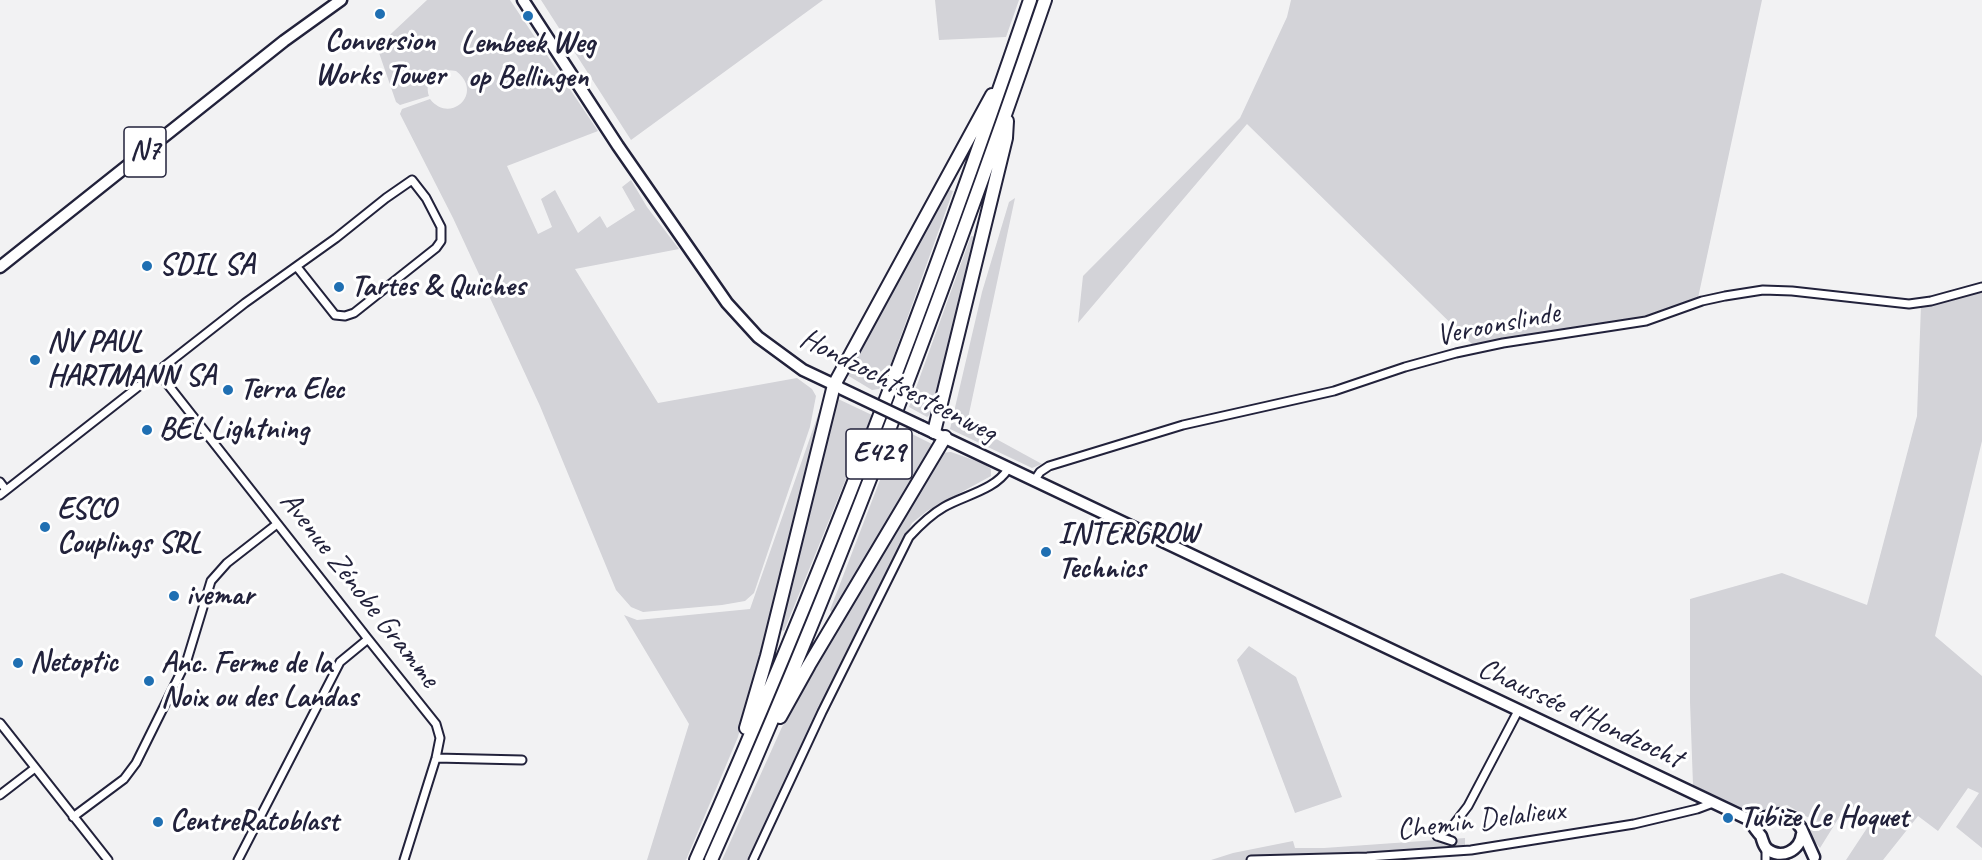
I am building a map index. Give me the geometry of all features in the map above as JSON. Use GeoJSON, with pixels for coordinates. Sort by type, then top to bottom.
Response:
{"type":"FeatureCollection","features":[{"type":"Feature","properties":{"kind":"highway","name":"E429"},"geometry":{"type":"LineString","coordinates":[[696,860],[731,782],[873,433],[1004,77],[1030,0]]}},
{"type":"Feature","properties":{"kind":"highway","name":"E429"},"geometry":{"type":"LineString","coordinates":[[711,860],[740,796],[887,436],[1045,0]]}},
{"type":"Feature","properties":{"kind":"highway"},"geometry":{"type":"LineString","coordinates":[[722,802],[727,775],[747,727],[767,656],[838,387],[984,107],[1004,77]]}},
{"type":"Feature","properties":{"kind":"highway"},"geometry":{"type":"LineString","coordinates":[[740,796],[934,432],[1006,138],[1007,109]]}},
{"type":"Feature","properties":{"kind":"main road","name":"N7"},"geometry":{"type":"LineString","coordinates":[[0,267],[284,41],[341,0]]}},
{"type":"Feature","properties":{"kind":"main road","name":"Hondzochtsesteenweg"},"geometry":{"type":"LineString","coordinates":[[523,0],[618,146],[727,303],[758,337],[803,370],[1391,649]]}},
{"type":"Feature","properties":{"kind":"main road","name":"Chaussée d'Hondzocht"},"geometry":{"type":"LineString","coordinates":[[1391,649],[1750,820]]}},
{"type":"Feature","properties":{"kind":"main road"},"geometry":{"type":"LineString","coordinates":[[1781,814],[1793,818],[1798,822],[1816,858],[1775,854],[1750,820],[1781,814]]}},
{"type":"Feature","properties":{"kind":"main road"},"geometry":{"type":"LineString","coordinates":[[1764,842],[1764,825],[1772,817]]}},
{"type":"Feature","properties":{"kind":"main road"},"geometry":{"type":"LineString","coordinates":[[1786,855],[1799,846],[1802,834]]}},
{"type":"Feature","properties":{"kind":"street"},"geometry":{"type":"LineString","coordinates":[[0,482],[3,492],[245,303],[297,267],[412,180],[426,198],[441,226],[441,241],[436,248],[354,313],[345,316],[335,315],[297,267]]}},
{"type":"Feature","properties":{"kind":"street","name":"Veroonslinde"},"geometry":{"type":"LineString","coordinates":[[1034,481],[1040,472],[1049,466],[1183,426],[1334,391],[1456,353],[1503,343],[1646,321],[1702,301],[1725,296],[1763,290],[1792,291],[1909,304],[1931,301],[1982,287]]}},
{"type":"Feature","properties":{"kind":"street","name":"Avenue Zénobe Gramme"},"geometry":{"type":"LineString","coordinates":[[158,372],[436,723],[440,738],[436,758],[404,860]]}},
{"type":"Feature","properties":{"kind":"street"},"geometry":{"type":"LineString","coordinates":[[753,860],[822,712],[909,537],[923,521],[945,506],[999,479],[1008,469]]}},
{"type":"Feature","properties":{"kind":"street"},"geometry":{"type":"LineString","coordinates":[[73,817],[124,778],[136,763],[187,660],[211,581],[227,563],[277,524]]}},
{"type":"Feature","properties":{"kind":"street"},"geometry":{"type":"LineString","coordinates":[[238,860],[340,662],[368,639]]}},
{"type":"Feature","properties":{"kind":"street"},"geometry":{"type":"LineString","coordinates":[[1452,841],[1437,836],[1451,828],[1468,806],[1518,711]]}},
{"type":"Feature","properties":{"kind":"street"},"geometry":{"type":"LineString","coordinates":[[0,723],[108,860]]}},
{"type":"Feature","properties":{"kind":"street"},"geometry":{"type":"LineString","coordinates":[[436,758],[522,760]]}},
{"type":"Feature","properties":{"kind":"street"},"geometry":{"type":"LineString","coordinates":[[0,795],[35,768]]}},
{"type":"Feature","properties":{"kind":"street","name":"Chemin Delalieux"},"geometry":{"type":"LineString","coordinates":[[1251,860],[1344,858],[1471,850],[1634,824],[1713,803]]}},
{"type":"Feature","properties":{"kind":"street"},"geometry":{"type":"LineString","coordinates":[[1764,842],[1766,860]]}},
{"type":"Feature","properties":{"kind":"shaded area"},"geometry":{"type":"Polygon","coordinates":[[[427,0],[510,0],[598,131],[507,166],[538,234],[552,227],[541,199],[555,190],[578,233],[600,216],[607,228],[635,210],[622,187],[631,180],[647,207],[679,249],[575,269],[658,403],[797,378],[812,389],[816,396],[810,427],[754,593],[745,601],[643,612],[631,607],[616,590],[540,406],[453,218],[400,114],[402,109],[430,99],[438,106],[447,109],[455,107],[466,96],[467,88],[464,80],[456,71],[438,72],[428,84],[429,96],[400,105],[396,102],[377,47],[427,0]]]}},
{"type":"Feature","properties":{"kind":"shaded area"},"geometry":{"type":"Polygon","coordinates":[[[541,0],[823,0],[631,140],[541,0]]]}},
{"type":"Feature","properties":{"kind":"shaded area"},"geometry":{"type":"Polygon","coordinates":[[[935,0],[1019,0],[1006,37],[939,40],[935,0]]]}},
{"type":"Feature","properties":{"kind":"shaded area"},"geometry":{"type":"Polygon","coordinates":[[[1291,0],[1762,0],[1698,298],[1652,315],[1473,345],[1247,124],[1078,323],[1083,276],[1240,118],[1287,17],[1291,0]]]}},
{"type":"Feature","properties":{"kind":"shaded area"},"geometry":{"type":"Polygon","coordinates":[[[947,189],[953,191],[885,380],[879,389],[872,390],[847,375],[848,368],[947,189]]]}},
{"type":"Feature","properties":{"kind":"shaded area"},"geometry":{"type":"Polygon","coordinates":[[[1015,198],[967,423],[1042,464],[1032,468],[950,429],[982,292],[1009,202],[1015,198]]]}},
{"type":"Feature","properties":{"kind":"shaded area"},"geometry":{"type":"Polygon","coordinates":[[[971,236],[976,237],[934,411],[927,417],[909,407],[971,236]]]}},
{"type":"Feature","properties":{"kind":"shaded area"},"geometry":{"type":"Polygon","coordinates":[[[1982,290],[1982,441],[1935,636],[1982,676],[1982,848],[1956,827],[1979,793],[1968,788],[1938,831],[1918,816],[1883,860],[1846,860],[1871,822],[1848,803],[1820,848],[1812,838],[1809,818],[1787,805],[1751,812],[1693,785],[1690,599],[1782,573],[1867,605],[1917,416],[1921,305],[1982,290]]]}},
{"type":"Feature","properties":{"kind":"shaded area"},"geometry":{"type":"Polygon","coordinates":[[[836,398],[872,415],[784,631],[778,628],[836,398]]]}},
{"type":"Feature","properties":{"kind":"shaded area"},"geometry":{"type":"Polygon","coordinates":[[[820,409],[824,410],[738,737],[686,860],[647,860],[689,724],[624,615],[637,620],[750,609],[820,409]]]}},
{"type":"Feature","properties":{"kind":"shaded area"},"geometry":{"type":"Polygon","coordinates":[[[900,428],[934,445],[834,616],[830,610],[900,428]]]}},
{"type":"Feature","properties":{"kind":"shaded area"},"geometry":{"type":"Polygon","coordinates":[[[951,452],[982,463],[991,469],[991,476],[927,511],[912,523],[748,860],[722,860],[782,727],[940,453],[951,452]]]}},
{"type":"Feature","properties":{"kind":"shaded area"},"geometry":{"type":"Polygon","coordinates":[[[1249,646],[1296,677],[1342,797],[1295,813],[1237,660],[1249,646]]]}},
{"type":"Feature","properties":{"kind":"shaded area"},"geometry":{"type":"Polygon","coordinates":[[[1465,838],[1465,847],[1354,855],[1265,856],[1247,860],[1211,860],[1233,853],[1293,841],[1295,848],[1324,848],[1465,838]]]}},
{"type":"Feature","properties":{"kind":"place","name":"Conversion Works Tower"},"geometry":{"type":"Point","coordinates":[380,14]}},
{"type":"Feature","properties":{"kind":"place","name":"Lembeek Weg op Bellingen"},"geometry":{"type":"Point","coordinates":[528,16]}},
{"type":"Feature","properties":{"kind":"place","name":"SDIL SA"},"geometry":{"type":"Point","coordinates":[147,266]}},
{"type":"Feature","properties":{"kind":"place","name":"Tartes & Quiches"},"geometry":{"type":"Point","coordinates":[339,287]}},
{"type":"Feature","properties":{"kind":"place","name":"NV PAUL HARTMANN SA"},"geometry":{"type":"Point","coordinates":[35,360]}},
{"type":"Feature","properties":{"kind":"place","name":"Terra Elec"},"geometry":{"type":"Point","coordinates":[228,390]}},
{"type":"Feature","properties":{"kind":"place","name":"BEL Lightning"},"geometry":{"type":"Point","coordinates":[147,430]}},
{"type":"Feature","properties":{"kind":"place","name":"ESCO Couplings SRL"},"geometry":{"type":"Point","coordinates":[45,527]}},
{"type":"Feature","properties":{"kind":"place","name":"INTERGROW Technics"},"geometry":{"type":"Point","coordinates":[1046,552]}},
{"type":"Feature","properties":{"kind":"place","name":"ivemar"},"geometry":{"type":"Point","coordinates":[174,596]}},
{"type":"Feature","properties":{"kind":"place","name":"Netoptic"},"geometry":{"type":"Point","coordinates":[18,663]}},
{"type":"Feature","properties":{"kind":"place","name":"Anc. Ferme de la Noix ou des Landas"},"geometry":{"type":"Point","coordinates":[149,681]}},
{"type":"Feature","properties":{"kind":"place","name":"Tubize Le Hoquet"},"geometry":{"type":"Point","coordinates":[1728,818]}},
{"type":"Feature","properties":{"kind":"place","name":"CentreRatoblast"},"geometry":{"type":"Point","coordinates":[158,822]}}]}
